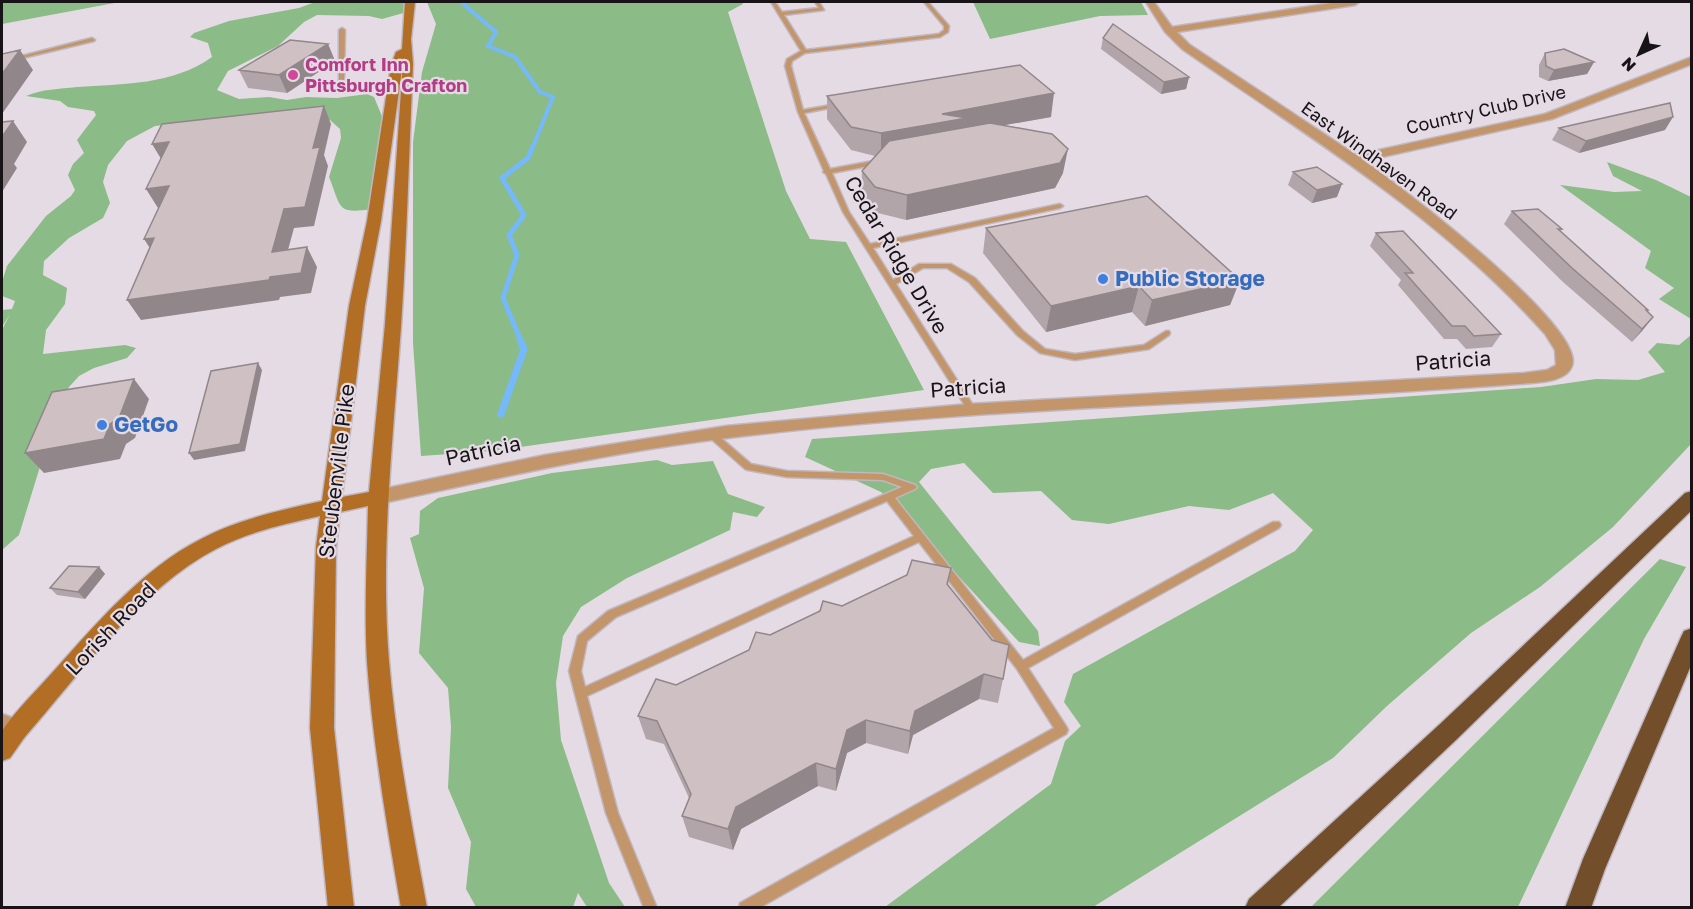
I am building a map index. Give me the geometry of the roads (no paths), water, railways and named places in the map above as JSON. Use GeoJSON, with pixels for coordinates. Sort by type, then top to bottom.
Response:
{"type":"FeatureCollection","features":[{"type":"Feature","properties":{"kind":"highway"},"geometry":{"type":"LineString","coordinates":[[1258,908],[1448,732],[1692,498]]}},
{"type":"Feature","properties":{"kind":"highway"},"geometry":{"type":"LineString","coordinates":[[1578,908],[1592,868],[1692,637]]}},
{"type":"Feature","properties":{"kind":"main road","name":"Steubenville Pike"},"geometry":{"type":"LineString","coordinates":[[411,2],[406,39],[408,64],[393,324],[378,497],[376,581],[378,661],[390,771],[414,908]]}},
{"type":"Feature","properties":{"kind":"main road","name":"Steubenville Pike"},"geometry":{"type":"LineString","coordinates":[[340,908],[322,728],[323,627],[330,507],[357,306],[374,221],[396,65],[406,39]]}},
{"type":"Feature","properties":{"kind":"main road","name":"Lorish Road"},"geometry":{"type":"LineString","coordinates":[[2,750],[9,727],[136,598],[191,553],[242,530],[378,497]]}},
{"type":"Feature","properties":{"kind":"street","name":"East Windhaven Road"},"geometry":{"type":"LineString","coordinates":[[1150,2],[1169,30],[1186,47],[1432,218],[1470,251],[1542,321],[1563,349],[1566,356],[1564,367]]}},
{"type":"Feature","properties":{"kind":"street"},"geometry":{"type":"LineString","coordinates":[[1169,30],[1355,2]]}},
{"type":"Feature","properties":{"kind":"street","name":"Country Club Drive"},"geometry":{"type":"LineString","coordinates":[[1351,160],[1558,114],[1578,108],[1650,74],[1692,60]]}},
{"type":"Feature","properties":{"kind":"street","name":"Patricia"},"geometry":{"type":"LineString","coordinates":[[378,497],[545,462],[712,435],[847,420],[972,410],[1512,380],[1549,375],[1564,367]]}},
{"type":"Feature","properties":{"kind":"lane"},"geometry":{"type":"LineString","coordinates":[[773,2],[804,52],[940,35],[946,31],[947,26],[926,2]]}},
{"type":"Feature","properties":{"kind":"lane"},"geometry":{"type":"LineString","coordinates":[[781,14],[822,9],[817,2]]}},
{"type":"Feature","properties":{"kind":"lane"},"geometry":{"type":"LineString","coordinates":[[342,30],[341,85],[356,89],[393,88]]}},
{"type":"Feature","properties":{"kind":"lane"},"geometry":{"type":"LineString","coordinates":[[2,62],[92,40]]}},
{"type":"Feature","properties":{"kind":"lane","name":"Cedar Ridge Drive"},"geometry":{"type":"LineString","coordinates":[[804,52],[789,60],[788,66],[801,112],[826,172],[846,212],[972,410]]}},
{"type":"Feature","properties":{"kind":"lane"},"geometry":{"type":"LineString","coordinates":[[801,112],[846,104]]}},
{"type":"Feature","properties":{"kind":"lane"},"geometry":{"type":"LineString","coordinates":[[826,172],[885,161]]}},
{"type":"Feature","properties":{"kind":"lane"},"geometry":{"type":"LineString","coordinates":[[868,247],[1060,206]]}},
{"type":"Feature","properties":{"kind":"lane"},"geometry":{"type":"LineString","coordinates":[[891,284],[922,266],[948,266],[972,280],[1020,333],[1043,351],[1075,357],[1146,346],[1166,333]]}},
{"type":"Feature","properties":{"kind":"lane"},"geometry":{"type":"LineString","coordinates":[[651,908],[612,813],[575,671],[582,639],[612,614],[912,487],[882,477],[786,474],[748,466],[712,435]]}},
{"type":"Feature","properties":{"kind":"lane"},"geometry":{"type":"LineString","coordinates":[[746,908],[1062,730],[1021,666],[889,497]]}},
{"type":"Feature","properties":{"kind":"lane"},"geometry":{"type":"LineString","coordinates":[[1021,666],[1276,525]]}},
{"type":"Feature","properties":{"kind":"lane"},"geometry":{"type":"LineString","coordinates":[[581,694],[920,537]]}},
{"type":"Feature","properties":{"kind":"waterway"},"geometry":{"type":"LineString","coordinates":[[461,2],[496,32],[488,46],[515,57],[540,92],[553,97],[532,149]]}},
{"type":"Feature","properties":{"kind":"waterway"},"geometry":{"type":"LineString","coordinates":[[521,341],[503,298],[517,255],[509,235],[524,215],[502,178],[528,158],[532,148]]}},
{"type":"Feature","properties":{"kind":"waterway"},"geometry":{"type":"LineString","coordinates":[[501,414],[524,349],[520,340]]}},
{"type":"Feature","properties":{"kind":"place","name":"Comfort Inn Pittsburgh Crafton"},"geometry":{"type":"Point","coordinates":[293,75]}},
{"type":"Feature","properties":{"kind":"place","name":"Public Storage"},"geometry":{"type":"Point","coordinates":[1103,279]}},
{"type":"Feature","properties":{"kind":"place","name":"GetGo"},"geometry":{"type":"Point","coordinates":[102,425]}}]}
